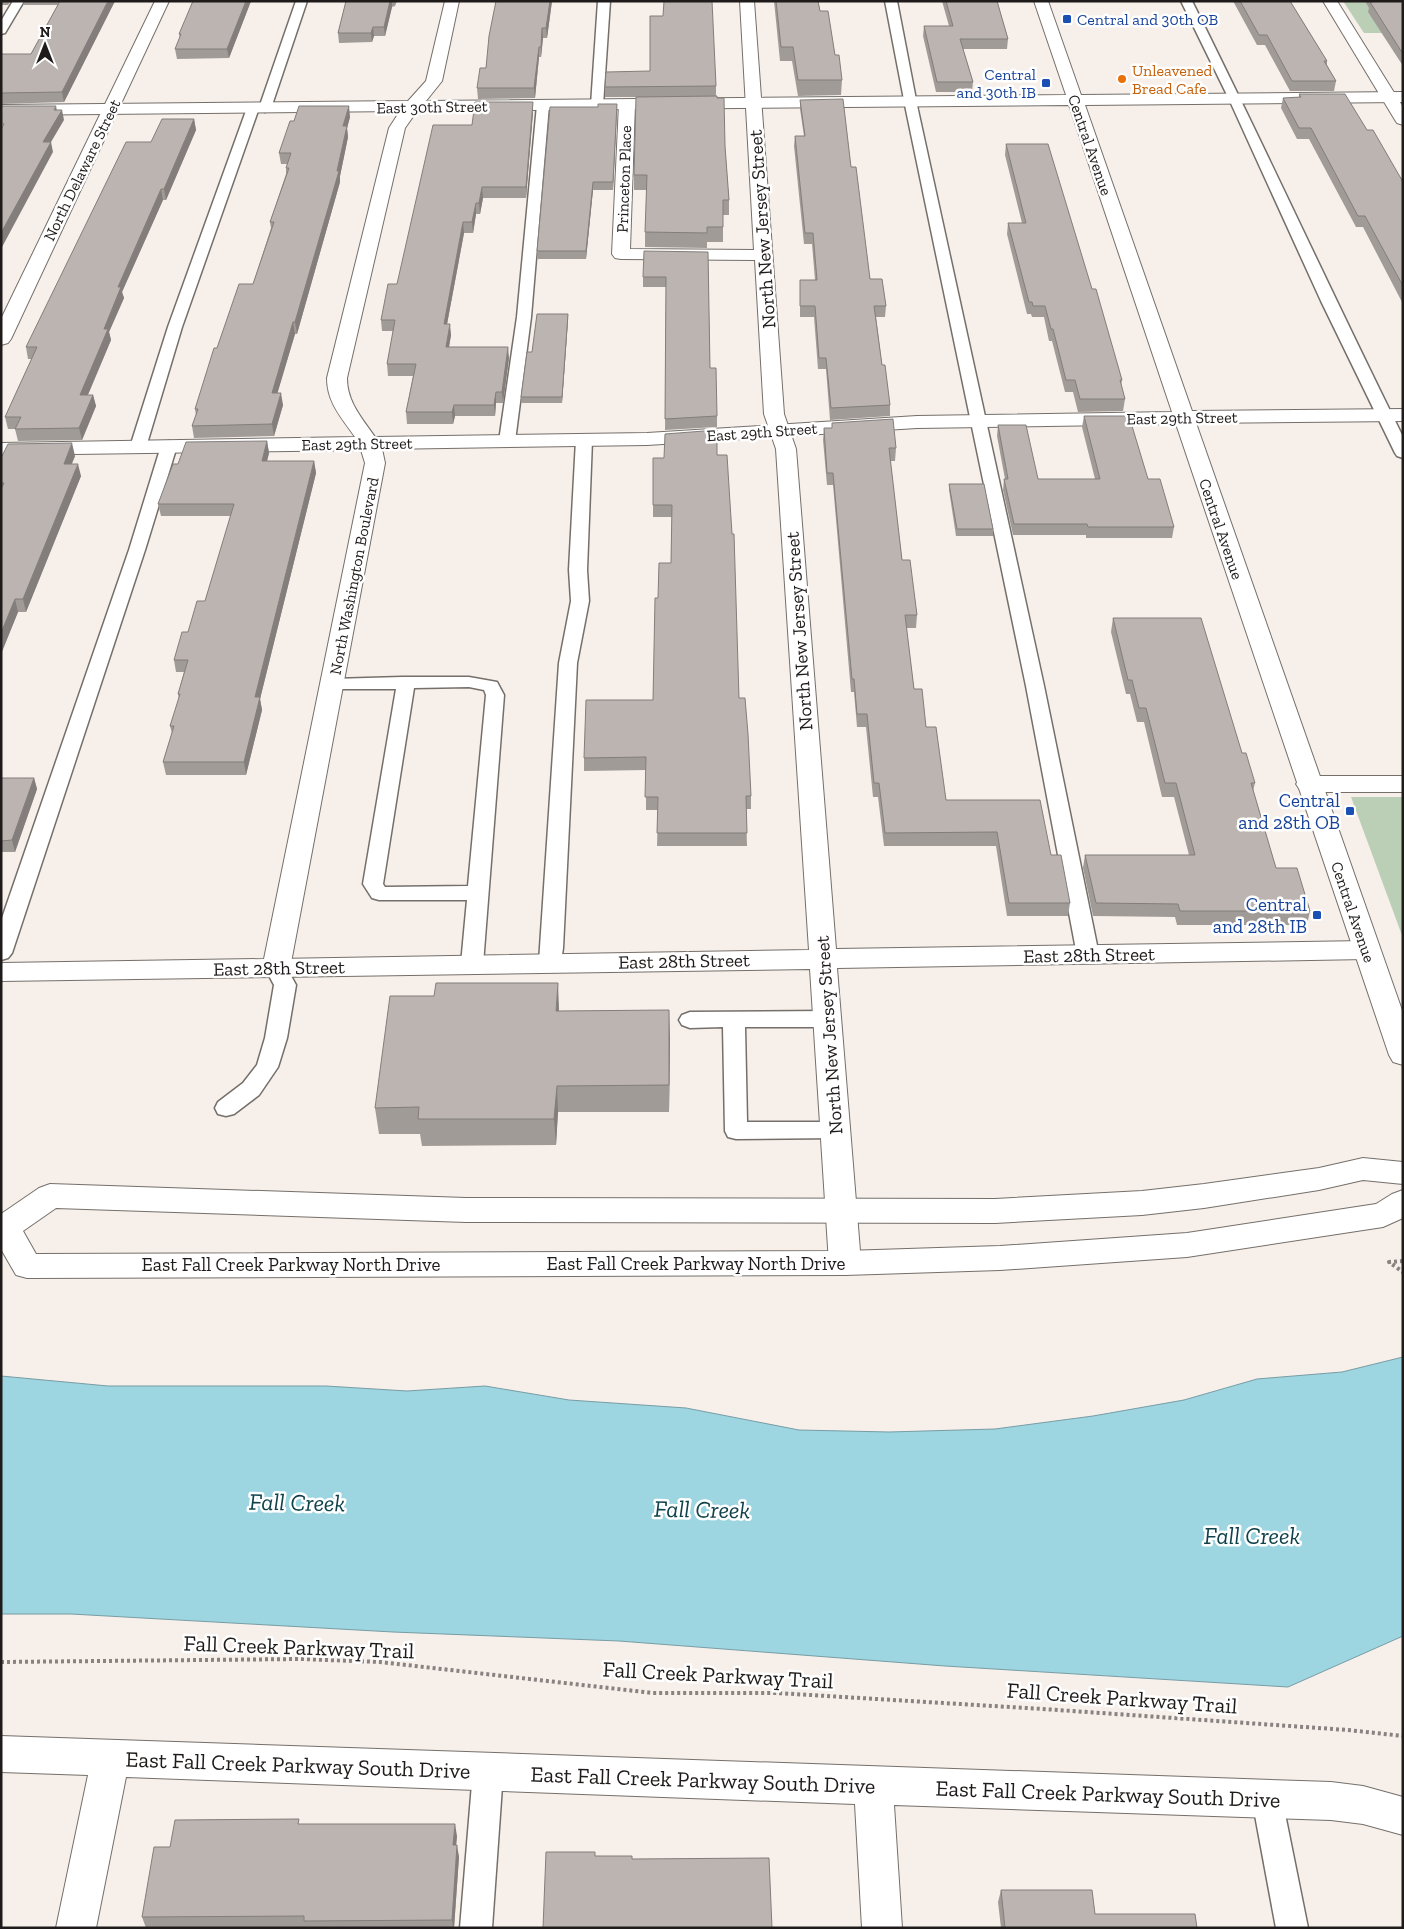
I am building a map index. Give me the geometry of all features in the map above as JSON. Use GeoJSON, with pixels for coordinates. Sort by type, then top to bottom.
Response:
{"type":"FeatureCollection","features":[{"type":"Feature","properties":{"kind":"street","name":"North Delaware Street"},"geometry":{"type":"LineString","coordinates":[[1,339],[162,1]]}},
{"type":"Feature","properties":{"kind":"street","name":"North Washington Boulevard"},"geometry":{"type":"LineString","coordinates":[[276,968],[375,467],[375,453],[341,401],[337,382],[397,128],[405,113],[428,90],[434,81],[452,1]]}},
{"type":"Feature","properties":{"kind":"street","name":"North New Jersey Street"},"geometry":{"type":"LineString","coordinates":[[747,1],[774,414],[786,449],[845,1263]]}},
{"type":"Feature","properties":{"kind":"street","name":"Central Avenue"},"geometry":{"type":"LineString","coordinates":[[1041,1],[1403,1055]]}},
{"type":"Feature","properties":{"kind":"street"},"geometry":{"type":"LineString","coordinates":[[1330,1],[1396,98],[1403,120]]}},
{"type":"Feature","properties":{"kind":"street","name":"East 30th Street"},"geometry":{"type":"LineString","coordinates":[[1,110],[1396,98]]}},
{"type":"Feature","properties":{"kind":"street","name":"Princeton Place"},"geometry":{"type":"LineString","coordinates":[[627,104],[621,254],[764,255]]}},
{"type":"Feature","properties":{"kind":"street","name":"East 29th Street"},"geometry":{"type":"LineString","coordinates":[[1,449],[646,439],[780,432],[882,424],[979,420],[1394,415]]}},
{"type":"Feature","properties":{"kind":"street"},"geometry":{"type":"LineString","coordinates":[[1309,784],[1403,784]]}},
{"type":"Feature","properties":{"kind":"street","name":"East 28th Street"},"geometry":{"type":"LineString","coordinates":[[1,972],[1366,950]]}},
{"type":"Feature","properties":{"kind":"street","name":"East Fall Creek Parkway North Drive"},"geometry":{"type":"LineString","coordinates":[[1403,1173],[1363,1169],[1319,1179],[1204,1196],[1142,1203],[995,1211],[466,1210],[50,1196],[3,1228],[27,1266],[845,1263],[1000,1258],[1187,1245],[1383,1215],[1403,1202]]}},
{"type":"Feature","properties":{"kind":"street","name":"East Fall Creek Parkway South Drive"},"geometry":{"type":"LineString","coordinates":[[1,1754],[1331,1801],[1363,1805],[1403,1816]]}},
{"type":"Feature","properties":{"kind":"street"},"geometry":{"type":"LineString","coordinates":[[76,1928],[111,1758]]}},
{"type":"Feature","properties":{"kind":"street"},"geometry":{"type":"LineString","coordinates":[[873,1786],[882,1928]]}},
{"type":"Feature","properties":{"kind":"lane"},"geometry":{"type":"LineString","coordinates":[[1,31],[19,1]]}},
{"type":"Feature","properties":{"kind":"lane"},"geometry":{"type":"LineString","coordinates":[[138,447],[175,327],[302,1]]}},
{"type":"Feature","properties":{"kind":"lane"},"geometry":{"type":"LineString","coordinates":[[597,105],[604,1]]}},
{"type":"Feature","properties":{"kind":"lane"},"geometry":{"type":"LineString","coordinates":[[891,1],[910,101],[979,420],[1088,955]]}},
{"type":"Feature","properties":{"kind":"lane"},"geometry":{"type":"LineString","coordinates":[[1186,1],[1235,99],[1324,292],[1394,415],[1403,453]]}},
{"type":"Feature","properties":{"kind":"lane"},"geometry":{"type":"LineString","coordinates":[[507,441],[524,317],[543,105]]}},
{"type":"Feature","properties":{"kind":"lane"},"geometry":{"type":"LineString","coordinates":[[550,962],[553,938],[568,664],[580,601],[578,570],[584,440]]}},
{"type":"Feature","properties":{"kind":"lane"},"geometry":{"type":"LineString","coordinates":[[1,953],[137,550],[169,446]]}},
{"type":"Feature","properties":{"kind":"lane"},"geometry":{"type":"LineString","coordinates":[[406,682],[373,884],[379,893],[390,894],[478,893]]}},
{"type":"Feature","properties":{"kind":"lane"},"geometry":{"type":"LineString","coordinates":[[332,684],[480,682],[490,686],[496,695],[472,964]]}},
{"type":"Feature","properties":{"kind":"lane"},"geometry":{"type":"LineString","coordinates":[[226,1108],[252,1089],[267,1067],[276,1038],[285,985],[276,968]]}},
{"type":"Feature","properties":{"kind":"lane"},"geometry":{"type":"LineString","coordinates":[[690,1020],[827,1020]]}},
{"type":"Feature","properties":{"kind":"lane"},"geometry":{"type":"LineString","coordinates":[[734,1020],[736,1131],[836,1130]]}},
{"type":"Feature","properties":{"kind":"lane"},"geometry":{"type":"LineString","coordinates":[[476,1928],[488,1772]]}},
{"type":"Feature","properties":{"kind":"lane"},"geometry":{"type":"LineString","coordinates":[[1267,1799],[1292,1928]]}},
{"type":"Feature","properties":{"kind":"path"},"geometry":{"type":"LineString","coordinates":[[1403,1261],[1389,1262],[1403,1272]]}},
{"type":"Feature","properties":{"kind":"path","name":"Fall Creek Parkway Trail"},"geometry":{"type":"LineString","coordinates":[[1,1662],[302,1659],[380,1662],[653,1693],[787,1694],[1073,1711],[1348,1730],[1403,1736]]}},
{"type":"Feature","properties":{"kind":"green space"},"geometry":{"type":"Polygon","coordinates":[[[1343,1],[1403,1],[1403,33],[1364,33],[1343,1]]]}},
{"type":"Feature","properties":{"kind":"green space"},"geometry":{"type":"Polygon","coordinates":[[[1351,797],[1403,797],[1403,938],[1351,797]]]}},
{"type":"Feature","properties":{"kind":"water","name":"Fall Creek"},"geometry":{"type":"Polygon","coordinates":[[[1403,1357],[1403,1636],[1288,1687],[945,1666],[619,1641],[393,1632],[71,1614],[1,1614],[1,1376],[108,1386],[326,1386],[407,1391],[485,1386],[569,1400],[686,1408],[799,1430],[889,1432],[995,1429],[1093,1416],[1184,1400],[1257,1379],[1342,1372],[1403,1357]]]}},
{"type":"Feature","properties":{"kind":"building"},"geometry":{"type":"Polygon","coordinates":[[[60,1],[108,1],[62,92],[1,93],[1,54],[31,54],[60,1]]]}},
{"type":"Feature","properties":{"kind":"building"},"geometry":{"type":"Polygon","coordinates":[[[193,1],[246,1],[227,49],[175,49],[181,34],[179,34],[193,1]]]}},
{"type":"Feature","properties":{"kind":"building"},"geometry":{"type":"Polygon","coordinates":[[[346,1],[390,1],[384,27],[373,27],[371,33],[338,33],[346,1]]]}},
{"type":"Feature","properties":{"kind":"building"},"geometry":{"type":"Polygon","coordinates":[[[496,1],[550,1],[546,28],[542,28],[541,47],[539,47],[534,88],[477,88],[480,68],[486,68],[489,36],[496,1]]]}},
{"type":"Feature","properties":{"kind":"building"},"geometry":{"type":"Polygon","coordinates":[[[664,1],[712,1],[716,86],[605,87],[606,72],[650,71],[650,16],[663,16],[664,1]]]}},
{"type":"Feature","properties":{"kind":"building"},"geometry":{"type":"Polygon","coordinates":[[[776,1],[818,1],[820,11],[828,11],[835,55],[839,55],[842,80],[798,80],[793,47],[781,47],[776,1]]]}},
{"type":"Feature","properties":{"kind":"building"},"geometry":{"type":"Polygon","coordinates":[[[946,1],[997,1],[1008,39],[960,39],[973,82],[937,82],[924,26],[953,26],[946,1]]]}},
{"type":"Feature","properties":{"kind":"building"},"geometry":{"type":"Polygon","coordinates":[[[1240,1],[1290,1],[1327,61],[1324,61],[1336,81],[1292,81],[1267,35],[1259,35],[1240,1]]]}},
{"type":"Feature","properties":{"kind":"building"},"geometry":{"type":"Polygon","coordinates":[[[1403,1],[1403,54],[1370,2],[1403,1]]]}},
{"type":"Feature","properties":{"kind":"building"},"geometry":{"type":"Polygon","coordinates":[[[1299,94],[1345,94],[1367,130],[1373,130],[1403,182],[1403,286],[1365,216],[1358,216],[1311,128],[1299,128],[1283,98],[1301,97],[1299,94]]]}},
{"type":"Feature","properties":{"kind":"building"},"geometry":{"type":"Polygon","coordinates":[[[717,96],[717,98],[724,98],[729,200],[723,200],[723,227],[707,227],[707,233],[645,232],[647,175],[634,175],[636,97],[717,96]]]}},
{"type":"Feature","properties":{"kind":"building"},"geometry":{"type":"Polygon","coordinates":[[[843,99],[851,167],[856,167],[870,279],[882,279],[886,306],[874,306],[882,365],[885,365],[890,405],[831,408],[826,358],[819,358],[815,306],[800,306],[800,280],[817,280],[813,233],[805,233],[795,136],[805,136],[800,100],[843,99]]]}},
{"type":"Feature","properties":{"kind":"building"},"geometry":{"type":"Polygon","coordinates":[[[475,102],[533,102],[526,187],[482,187],[479,203],[476,203],[472,222],[463,222],[444,324],[450,324],[446,347],[508,347],[502,392],[496,392],[494,405],[454,405],[452,412],[406,412],[416,364],[387,364],[395,320],[381,320],[388,284],[397,284],[433,125],[472,125],[475,102]]]}},
{"type":"Feature","properties":{"kind":"building"},"geometry":{"type":"Polygon","coordinates":[[[598,104],[617,104],[613,182],[593,182],[586,251],[537,251],[550,107],[598,107],[598,104]]]}},
{"type":"Feature","properties":{"kind":"building"},"geometry":{"type":"Polygon","coordinates":[[[1,106],[56,106],[54,110],[62,110],[43,142],[51,142],[1,233],[1,129],[4,124],[1,124],[1,106]]]}},
{"type":"Feature","properties":{"kind":"building"},"geometry":{"type":"Polygon","coordinates":[[[299,106],[349,106],[343,126],[347,126],[337,171],[339,171],[295,322],[293,322],[272,393],[281,393],[272,424],[192,426],[198,409],[195,409],[214,348],[217,348],[239,284],[253,284],[274,222],[270,222],[289,168],[286,168],[291,153],[279,153],[290,121],[294,121],[299,106]]]}},
{"type":"Feature","properties":{"kind":"building"},"geometry":{"type":"Polygon","coordinates":[[[162,119],[194,119],[164,189],[161,189],[118,287],[121,287],[104,329],[108,329],[80,395],[93,395],[79,428],[15,429],[21,417],[5,417],[37,347],[26,347],[126,142],[151,142],[162,119]]]}},
{"type":"Feature","properties":{"kind":"building"},"geometry":{"type":"Polygon","coordinates":[[[1006,144],[1048,144],[1092,289],[1096,289],[1122,380],[1120,380],[1125,399],[1080,399],[1075,380],[1066,380],[1045,306],[1033,306],[1032,302],[1029,302],[1008,223],[1026,223],[1006,144]]]}},
{"type":"Feature","properties":{"kind":"building"},"geometry":{"type":"Polygon","coordinates":[[[644,251],[708,252],[710,368],[716,368],[717,416],[665,419],[666,277],[643,277],[644,251]]]}},
{"type":"Feature","properties":{"kind":"building"},"geometry":{"type":"Polygon","coordinates":[[[537,314],[568,314],[562,397],[521,397],[527,352],[532,352],[537,314]]]}},
{"type":"Feature","properties":{"kind":"building"},"geometry":{"type":"Polygon","coordinates":[[[1084,416],[1129,416],[1148,479],[1160,479],[1174,527],[1088,527],[1087,524],[1014,524],[1004,479],[1008,479],[998,425],[1026,425],[1038,479],[1100,479],[1084,416]]]}},
{"type":"Feature","properties":{"kind":"building"},"geometry":{"type":"Polygon","coordinates":[[[893,419],[896,448],[889,448],[902,560],[910,560],[917,615],[905,615],[914,689],[922,689],[926,727],[936,727],[946,800],[1040,800],[1051,855],[1061,855],[1070,903],[1009,903],[997,832],[885,833],[879,783],[874,783],[867,714],[857,714],[854,679],[852,679],[833,473],[827,473],[824,428],[832,428],[832,423],[893,419]]]}},
{"type":"Feature","properties":{"kind":"building"},"geometry":{"type":"Polygon","coordinates":[[[717,430],[717,455],[727,455],[732,534],[734,534],[739,698],[745,698],[751,796],[746,796],[747,833],[657,833],[658,797],[645,797],[646,757],[584,758],[586,700],[653,700],[655,598],[658,598],[659,563],[671,563],[672,505],[653,505],[653,458],[664,458],[665,434],[717,430]]]}},
{"type":"Feature","properties":{"kind":"building"},"geometry":{"type":"Polygon","coordinates":[[[267,441],[262,461],[314,461],[255,697],[260,697],[244,762],[163,762],[174,726],[170,726],[188,660],[174,660],[182,632],[188,632],[197,601],[205,601],[234,504],[158,504],[173,464],[178,464],[186,442],[267,441]]]}},
{"type":"Feature","properties":{"kind":"building"},"geometry":{"type":"Polygon","coordinates":[[[72,443],[64,464],[78,464],[23,599],[15,599],[1,633],[1,489],[4,483],[1,483],[1,458],[8,444],[72,443]]]}},
{"type":"Feature","properties":{"kind":"building"},"geometry":{"type":"Polygon","coordinates":[[[949,484],[984,484],[993,529],[957,529],[949,484]]]}},
{"type":"Feature","properties":{"kind":"building"},"geometry":{"type":"Polygon","coordinates":[[[1113,618],[1201,618],[1242,753],[1246,753],[1255,783],[1251,783],[1276,868],[1297,868],[1310,911],[1180,911],[1178,904],[1096,903],[1085,855],[1195,855],[1176,783],[1165,783],[1146,708],[1139,708],[1132,680],[1128,680],[1113,618]]]}},
{"type":"Feature","properties":{"kind":"building"},"geometry":{"type":"Polygon","coordinates":[[[1,778],[34,778],[12,840],[1,841],[1,778]]]}},
{"type":"Feature","properties":{"kind":"building"},"geometry":{"type":"Polygon","coordinates":[[[436,983],[558,983],[556,1011],[669,1010],[669,1085],[557,1086],[554,1119],[418,1119],[419,1107],[375,1108],[390,996],[434,996],[436,983]]]}},
{"type":"Feature","properties":{"kind":"building"},"geometry":{"type":"Polygon","coordinates":[[[299,1819],[298,1824],[455,1824],[453,1845],[457,1845],[452,1920],[304,1921],[304,1916],[142,1917],[154,1847],[170,1847],[175,1820],[299,1819]]]}},
{"type":"Feature","properties":{"kind":"building"},"geometry":{"type":"Polygon","coordinates":[[[546,1852],[595,1852],[595,1856],[632,1856],[632,1859],[769,1858],[772,1928],[543,1928],[546,1852]]]}},
{"type":"Feature","properties":{"kind":"building"},"geometry":{"type":"Polygon","coordinates":[[[1001,1890],[1092,1890],[1095,1914],[1195,1914],[1197,1928],[1005,1928],[1001,1890]]]}},
{"type":"Feature","properties":{"kind":"place","name":"Central and 30th OB"},"geometry":{"type":"Point","coordinates":[1067,19]}},
{"type":"Feature","properties":{"kind":"place","name":"Unleavened Bread Cafe"},"geometry":{"type":"Point","coordinates":[1122,79]}},
{"type":"Feature","properties":{"kind":"place","name":"Central and 30th IB"},"geometry":{"type":"Point","coordinates":[1046,83]}},
{"type":"Feature","properties":{"kind":"place","name":"Central and 28th OB"},"geometry":{"type":"Point","coordinates":[1350,811]}},
{"type":"Feature","properties":{"kind":"place","name":"Central and 28th IB"},"geometry":{"type":"Point","coordinates":[1317,915]}}]}
